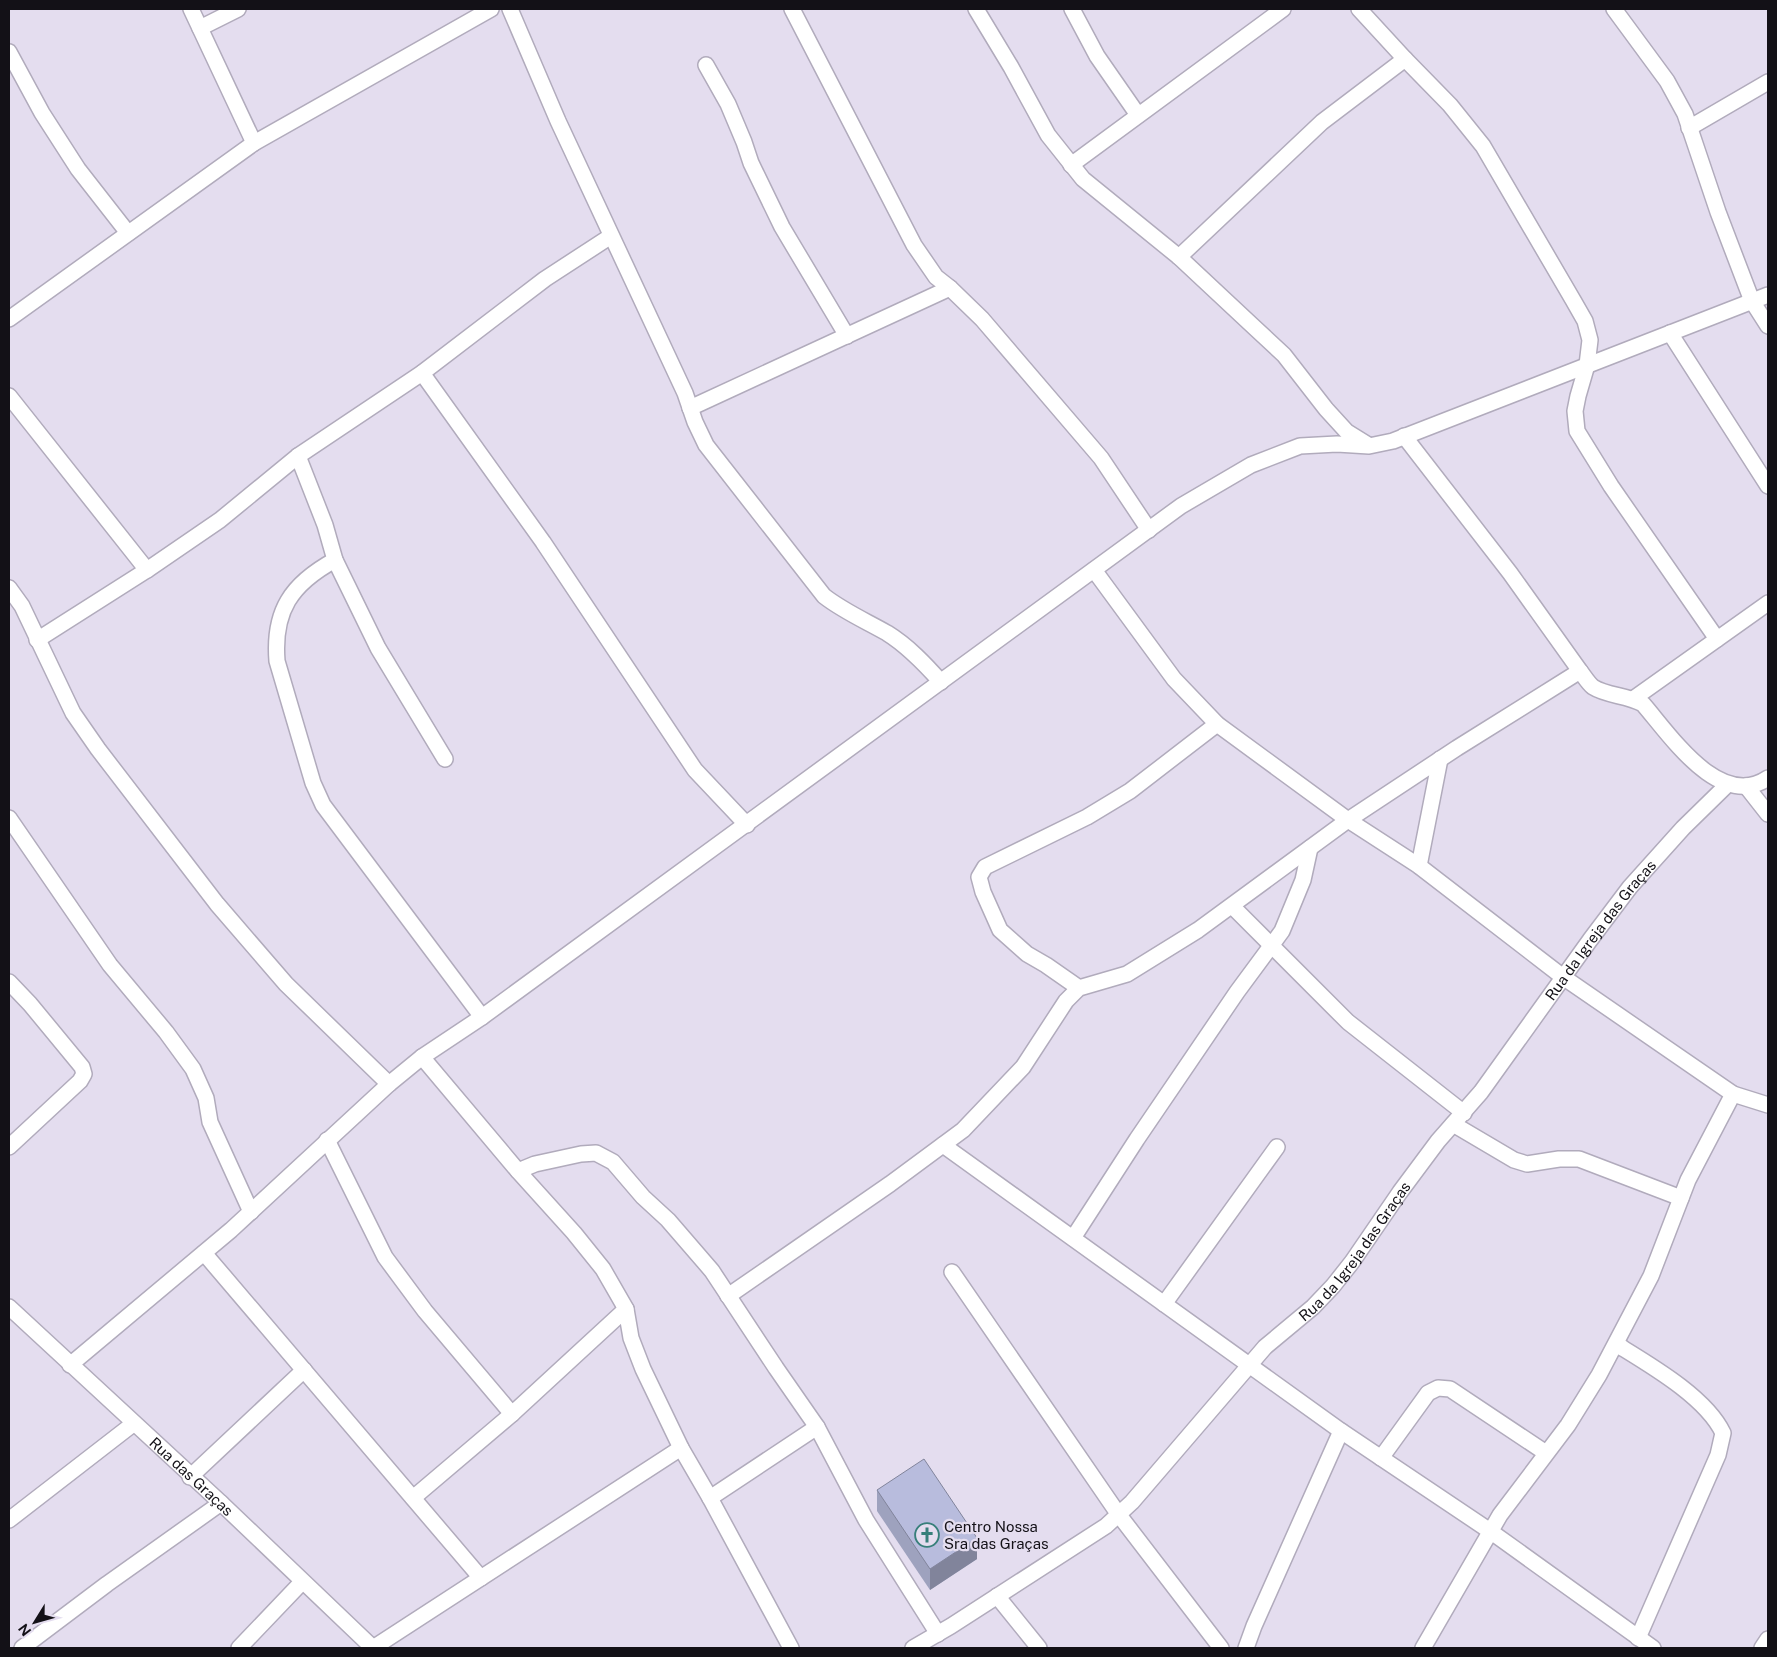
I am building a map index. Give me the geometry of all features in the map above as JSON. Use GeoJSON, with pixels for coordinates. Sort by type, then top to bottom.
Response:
{"type":"FeatureCollection","features":[{"type":"Feature","properties":{"kind":"street"},"geometry":{"type":"LineString","coordinates":[[191,9],[254,142]]}},
{"type":"Feature","properties":{"kind":"street"},"geometry":{"type":"LineString","coordinates":[[200,28],[238,9]]}},
{"type":"Feature","properties":{"kind":"street"},"geometry":{"type":"LineString","coordinates":[[9,319],[254,142],[490,9]]}},
{"type":"Feature","properties":{"kind":"street"},"geometry":{"type":"LineString","coordinates":[[510,9],[558,121],[685,393],[706,445],[824,596],[888,634],[928,666],[941,682]]}},
{"type":"Feature","properties":{"kind":"street"},"geometry":{"type":"LineString","coordinates":[[792,9],[914,245],[936,277],[982,319],[1101,458],[1149,530]]}},
{"type":"Feature","properties":{"kind":"street"},"geometry":{"type":"LineString","coordinates":[[976,9],[1048,135],[1083,179],[1179,257],[1284,355],[1326,409],[1347,432],[1369,446]]}},
{"type":"Feature","properties":{"kind":"street"},"geometry":{"type":"LineString","coordinates":[[1072,9],[1097,56],[1138,115]]}},
{"type":"Feature","properties":{"kind":"street"},"geometry":{"type":"LineString","coordinates":[[1071,164],[1283,9]]}},
{"type":"Feature","properties":{"kind":"street"},"geometry":{"type":"LineString","coordinates":[[1359,9],[1450,105],[1482,146],[1585,320],[1590,340],[1587,365],[1575,411],[1577,431],[1611,486],[1717,639]]}},
{"type":"Feature","properties":{"kind":"street"},"geometry":{"type":"LineString","coordinates":[[1614,9],[1667,81],[1685,114],[1718,212],[1752,301],[1768,326]]}},
{"type":"Feature","properties":{"kind":"street"},"geometry":{"type":"LineString","coordinates":[[9,52],[42,113],[78,169],[128,233]]}},
{"type":"Feature","properties":{"kind":"street"},"geometry":{"type":"LineString","coordinates":[[1179,257],[1322,122],[1405,59]]}},
{"type":"Feature","properties":{"kind":"street"},"geometry":{"type":"LineString","coordinates":[[706,65],[728,104],[751,163],[782,227],[847,336]]}},
{"type":"Feature","properties":{"kind":"street"},"geometry":{"type":"LineString","coordinates":[[1690,128],[1768,82]]}},
{"type":"Feature","properties":{"kind":"street"},"geometry":{"type":"LineString","coordinates":[[37,640],[147,570],[220,520],[298,456],[422,373],[545,279],[611,236]]}},
{"type":"Feature","properties":{"kind":"street"},"geometry":{"type":"LineString","coordinates":[[690,408],[950,288]]}},
{"type":"Feature","properties":{"kind":"street"},"geometry":{"type":"LineString","coordinates":[[70,1364],[204,1253],[389,1084],[422,1058],[482,1017],[746,825],[1181,506],[1251,465],[1300,446],[1337,444],[1369,446],[1393,441],[1768,295]]}},
{"type":"Feature","properties":{"kind":"street"},"geometry":{"type":"LineString","coordinates":[[1670,333],[1768,486]]}},
{"type":"Feature","properties":{"kind":"street"},"geometry":{"type":"LineString","coordinates":[[422,373],[543,542],[695,770],[746,825]]}},
{"type":"Feature","properties":{"kind":"street"},"geometry":{"type":"LineString","coordinates":[[9,396],[147,570]]}},
{"type":"Feature","properties":{"kind":"street"},"geometry":{"type":"LineString","coordinates":[[1404,436],[1510,573],[1580,671],[1593,686],[1608,693],[1633,699],[1643,704],[1697,766],[1719,781],[1746,786],[1762,782],[1768,778]]}},
{"type":"Feature","properties":{"kind":"street"},"geometry":{"type":"LineString","coordinates":[[298,456],[325,524],[334,560],[378,648],[445,759]]}},
{"type":"Feature","properties":{"kind":"street"},"geometry":{"type":"LineString","coordinates":[[334,560],[307,577],[297,588],[284,606],[275,640],[277,661],[313,783],[323,805],[482,1017]]}},
{"type":"Feature","properties":{"kind":"street"},"geometry":{"type":"LineString","coordinates":[[1094,570],[1174,679],[1217,724],[1348,820],[1419,866],[1562,977],[1733,1094],[1768,1105]]}},
{"type":"Feature","properties":{"kind":"street"},"geometry":{"type":"LineString","coordinates":[[9,588],[22,606],[77,719],[98,749],[217,904],[286,984],[389,1084]]}},
{"type":"Feature","properties":{"kind":"street"},"geometry":{"type":"LineString","coordinates":[[1633,699],[1768,603]]}},
{"type":"Feature","properties":{"kind":"street"},"geometry":{"type":"LineString","coordinates":[[728,1296],[890,1184],[963,1130],[1023,1068],[1066,1001],[1079,988],[1127,974],[1198,930],[1348,820],[1440,759],[1580,671]]}},
{"type":"Feature","properties":{"kind":"street"},"geometry":{"type":"LineString","coordinates":[[1079,988],[1027,954],[1000,930],[983,892],[979,877],[986,867],[1086,818],[1130,791],[1217,724]]}},
{"type":"Feature","properties":{"kind":"street"},"geometry":{"type":"LineString","coordinates":[[1419,866],[1440,759]]}},
{"type":"Feature","properties":{"kind":"street","name":"Rua da Igreja das Graças"},"geometry":{"type":"LineString","coordinates":[[914,1648],[1106,1526],[1119,1515],[1265,1347],[1313,1307],[1333,1286],[1352,1262],[1400,1192],[1482,1092],[1562,977],[1630,887],[1683,828],[1728,784]]}},
{"type":"Feature","properties":{"kind":"street"},"geometry":{"type":"LineString","coordinates":[[1746,786],[1768,814]]}},
{"type":"Feature","properties":{"kind":"street"},"geometry":{"type":"LineString","coordinates":[[9,818],[110,965],[166,1032],[193,1069],[206,1098],[210,1122],[250,1212]]}},
{"type":"Feature","properties":{"kind":"street"},"geometry":{"type":"LineString","coordinates":[[1073,1238],[1137,1139],[1237,992],[1282,931],[1303,880],[1310,848]]}},
{"type":"Feature","properties":{"kind":"street"},"geometry":{"type":"LineString","coordinates":[[1232,906],[1348,1022],[1458,1119],[1514,1160],[1527,1164],[1559,1159],[1579,1159],[1681,1198]]}},
{"type":"Feature","properties":{"kind":"street"},"geometry":{"type":"LineString","coordinates":[[9,982],[30,1004],[82,1067],[84,1074],[80,1081],[9,1146]]}},
{"type":"Feature","properties":{"kind":"street"},"geometry":{"type":"LineString","coordinates":[[422,1058],[518,1171],[574,1233],[603,1270],[626,1309],[631,1338],[643,1369],[680,1448],[710,1498],[791,1648]]}},
{"type":"Feature","properties":{"kind":"street"},"geometry":{"type":"LineString","coordinates":[[1423,1648],[1500,1515],[1568,1425],[1599,1375],[1651,1276],[1688,1180],[1733,1094]]}},
{"type":"Feature","properties":{"kind":"street"},"geometry":{"type":"LineString","coordinates":[[327,1140],[385,1257],[425,1310],[512,1414]]}},
{"type":"Feature","properties":{"kind":"street"},"geometry":{"type":"LineString","coordinates":[[943,1145],[1341,1431],[1490,1531],[1653,1648]]}},
{"type":"Feature","properties":{"kind":"street"},"geometry":{"type":"LineString","coordinates":[[1164,1304],[1277,1147]]}},
{"type":"Feature","properties":{"kind":"street"},"geometry":{"type":"LineString","coordinates":[[518,1171],[536,1164],[581,1154],[596,1153],[613,1162],[643,1198],[668,1220],[712,1271],[776,1368],[818,1427],[866,1520],[938,1634]]}},
{"type":"Feature","properties":{"kind":"street"},"geometry":{"type":"LineString","coordinates":[[204,1253],[481,1578]]}},
{"type":"Feature","properties":{"kind":"street"},"geometry":{"type":"LineString","coordinates":[[952,1272],[1119,1515],[1221,1648]]}},
{"type":"Feature","properties":{"kind":"street","name":"Rua das Graças"},"geometry":{"type":"LineString","coordinates":[[9,1307],[190,1477],[221,1503],[373,1648]]}},
{"type":"Feature","properties":{"kind":"street"},"geometry":{"type":"LineString","coordinates":[[412,1498],[512,1414],[626,1309]]}},
{"type":"Feature","properties":{"kind":"street"},"geometry":{"type":"LineString","coordinates":[[1616,1344],[1696,1399],[1718,1421],[1724,1433],[1718,1455],[1638,1638]]}},
{"type":"Feature","properties":{"kind":"street"},"geometry":{"type":"LineString","coordinates":[[190,1477],[304,1370]]}},
{"type":"Feature","properties":{"kind":"street"},"geometry":{"type":"LineString","coordinates":[[1381,1458],[1428,1393],[1438,1388],[1450,1388],[1546,1453]]}},
{"type":"Feature","properties":{"kind":"street"},"geometry":{"type":"LineString","coordinates":[[9,1520],[133,1424]]}},
{"type":"Feature","properties":{"kind":"street"},"geometry":{"type":"LineString","coordinates":[[710,1498],[818,1427]]}},
{"type":"Feature","properties":{"kind":"street"},"geometry":{"type":"LineString","coordinates":[[1246,1648],[1341,1431]]}},
{"type":"Feature","properties":{"kind":"street"},"geometry":{"type":"LineString","coordinates":[[373,1648],[680,1448]]}},
{"type":"Feature","properties":{"kind":"street"},"geometry":{"type":"LineString","coordinates":[[22,1648],[107,1584],[221,1503]]}},
{"type":"Feature","properties":{"kind":"street"},"geometry":{"type":"LineString","coordinates":[[238,1648],[302,1582]]}},
{"type":"Feature","properties":{"kind":"street"},"geometry":{"type":"LineString","coordinates":[[997,1596],[1039,1648]]}},
{"type":"Feature","properties":{"kind":"street"},"geometry":{"type":"LineString","coordinates":[[1762,1648],[1768,1639]]}},
{"type":"Feature","properties":{"kind":"building","name":"Centro Nossa Sra das Graças"},"geometry":{"type":"Polygon","coordinates":[[[924,1459],[977,1538],[930,1569],[877,1490],[924,1459]]]}},
{"type":"Feature","properties":{"kind":"place","name":"Centro Nossa Sra das Graças"},"geometry":{"type":"Point","coordinates":[927,1535]}}]}
